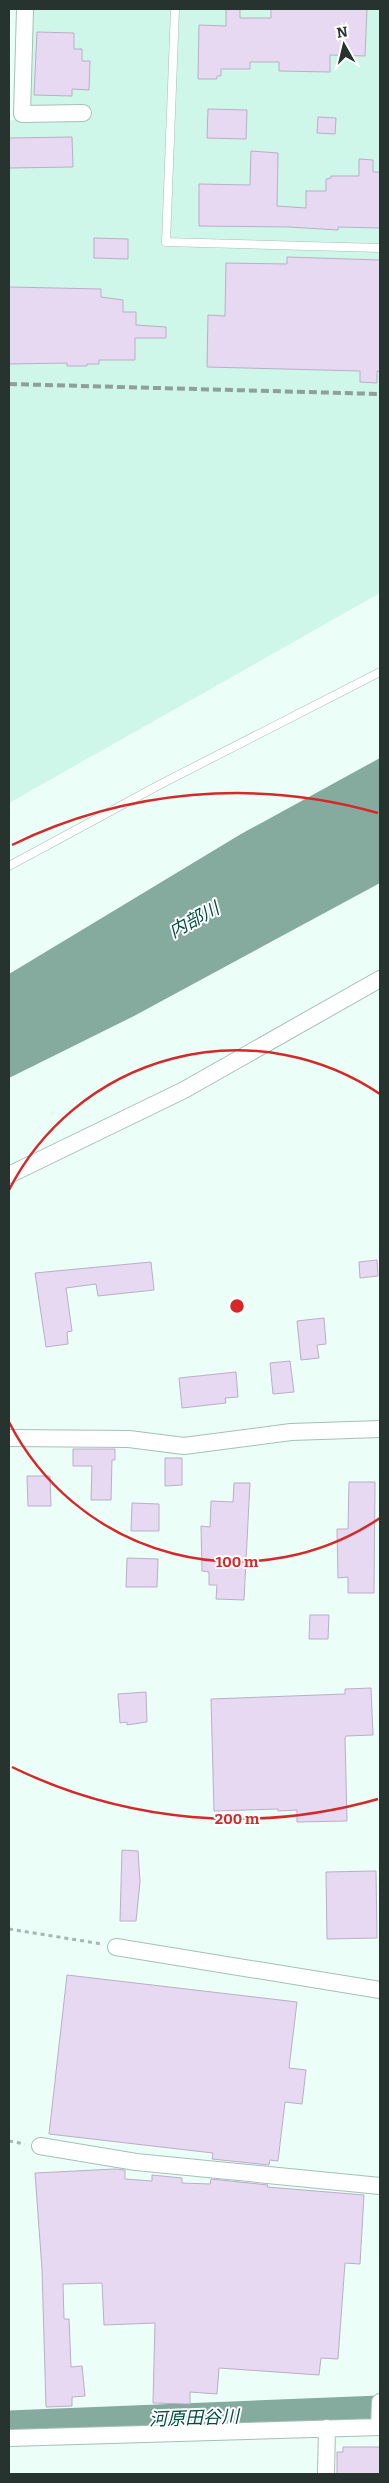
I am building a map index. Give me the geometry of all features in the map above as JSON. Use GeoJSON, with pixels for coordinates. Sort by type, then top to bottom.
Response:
{"type":"FeatureCollection","features":[{"type":"Feature","properties":{"kind":"street"},"geometry":{"type":"LineString","coordinates":[[25,9],[15,116],[83,113]]}},
{"type":"Feature","properties":{"kind":"street"},"geometry":{"type":"LineString","coordinates":[[9,1175],[184,1090],[380,979]]}},
{"type":"Feature","properties":{"kind":"street"},"geometry":{"type":"LineString","coordinates":[[9,1438],[129,1440],[184,1446],[291,1432],[380,1429]]}},
{"type":"Feature","properties":{"kind":"street"},"geometry":{"type":"LineString","coordinates":[[116,1947],[380,1990]]}},
{"type":"Feature","properties":{"kind":"street"},"geometry":{"type":"LineString","coordinates":[[40,2146],[136,2162],[380,2186]]}},
{"type":"Feature","properties":{"kind":"street"},"geometry":{"type":"LineString","coordinates":[[9,2438],[327,2428],[380,2418]]}},
{"type":"Feature","properties":{"kind":"street"},"geometry":{"type":"LineString","coordinates":[[326,2474],[327,2428]]}},
{"type":"Feature","properties":{"kind":"lane"},"geometry":{"type":"LineString","coordinates":[[175,9],[166,242],[380,248]]}},
{"type":"Feature","properties":{"kind":"lane"},"geometry":{"type":"LineString","coordinates":[[9,866],[161,784],[380,672]]}},
{"type":"Feature","properties":{"kind":"path"},"geometry":{"type":"LineString","coordinates":[[9,1930],[116,1947]]}},
{"type":"Feature","properties":{"kind":"shaded area"},"geometry":{"type":"Polygon","coordinates":[[[33,9],[380,9],[380,593],[9,803],[9,120],[30,120],[33,9]]]}},
{"type":"Feature","properties":{"kind":"water","name":"内部川"},"geometry":{"type":"Polygon","coordinates":[[[380,758],[380,883],[134,1016],[9,1078],[9,974],[241,834],[380,758]]]}},
{"type":"Feature","properties":{"kind":"building"},"geometry":{"type":"Polygon","coordinates":[[[226,9],[240,9],[240,18],[271,18],[271,9],[367,9],[365,56],[330,55],[330,72],[279,71],[279,62],[250,62],[250,69],[221,69],[221,76],[217,76],[217,79],[198,79],[199,25],[226,26],[226,9]]]}},
{"type":"Feature","properties":{"kind":"building"},"geometry":{"type":"Polygon","coordinates":[[[37,32],[74,33],[74,49],[82,49],[82,61],[90,61],[89,90],[72,89],[72,96],[34,95],[37,32]]]}},
{"type":"Feature","properties":{"kind":"building"},"geometry":{"type":"Polygon","coordinates":[[[208,109],[247,110],[246,139],[207,138],[208,109]]]}},
{"type":"Feature","properties":{"kind":"building"},"geometry":{"type":"Polygon","coordinates":[[[318,117],[336,118],[335,134],[317,133],[318,117]]]}},
{"type":"Feature","properties":{"kind":"building"},"geometry":{"type":"Polygon","coordinates":[[[72,137],[73,167],[9,168],[9,138],[72,137]]]}},
{"type":"Feature","properties":{"kind":"building"},"geometry":{"type":"Polygon","coordinates":[[[251,151],[278,153],[277,206],[306,208],[306,191],[326,191],[326,179],[331,178],[331,176],[359,176],[359,159],[373,160],[373,172],[380,172],[380,228],[338,227],[338,230],[289,227],[199,226],[199,184],[250,185],[251,151]]]}},
{"type":"Feature","properties":{"kind":"building"},"geometry":{"type":"Polygon","coordinates":[[[94,238],[128,239],[128,259],[94,258],[94,238]]]}},
{"type":"Feature","properties":{"kind":"building"},"geometry":{"type":"Polygon","coordinates":[[[287,257],[380,260],[380,372],[377,371],[377,383],[360,382],[360,371],[207,367],[208,315],[225,316],[226,263],[287,264],[287,257]]]}},
{"type":"Feature","properties":{"kind":"building"},"geometry":{"type":"Polygon","coordinates":[[[9,287],[101,289],[101,297],[123,300],[123,312],[136,312],[136,325],[166,327],[166,338],[135,338],[135,360],[99,360],[99,364],[87,364],[87,366],[67,366],[67,363],[9,364],[9,287]]]}},
{"type":"Feature","properties":{"kind":"building"},"geometry":{"type":"Polygon","coordinates":[[[377,1260],[378,1276],[360,1278],[359,1262],[377,1260]]]}},
{"type":"Feature","properties":{"kind":"building"},"geometry":{"type":"Polygon","coordinates":[[[151,1262],[154,1290],[98,1296],[96,1284],[66,1288],[72,1331],[67,1332],[68,1344],[46,1347],[35,1273],[151,1262]]]}},
{"type":"Feature","properties":{"kind":"building"},"geometry":{"type":"Polygon","coordinates":[[[324,1318],[326,1344],[317,1345],[319,1358],[301,1360],[297,1321],[324,1318]]]}},
{"type":"Feature","properties":{"kind":"building"},"geometry":{"type":"Polygon","coordinates":[[[290,1361],[294,1392],[273,1394],[270,1363],[290,1361]]]}},
{"type":"Feature","properties":{"kind":"building"},"geometry":{"type":"Polygon","coordinates":[[[236,1372],[238,1397],[225,1398],[226,1403],[182,1408],[179,1378],[236,1372]]]}},
{"type":"Feature","properties":{"kind":"building"},"geometry":{"type":"Polygon","coordinates":[[[73,1449],[115,1449],[115,1460],[112,1460],[111,1500],[91,1500],[92,1466],[73,1466],[73,1449]]]}},
{"type":"Feature","properties":{"kind":"building"},"geometry":{"type":"Polygon","coordinates":[[[165,1458],[182,1458],[182,1485],[165,1486],[165,1458]]]}},
{"type":"Feature","properties":{"kind":"building"},"geometry":{"type":"Polygon","coordinates":[[[27,1476],[50,1476],[51,1506],[28,1506],[27,1476]]]}},
{"type":"Feature","properties":{"kind":"building"},"geometry":{"type":"Polygon","coordinates":[[[349,1482],[375,1482],[374,1593],[348,1593],[348,1577],[338,1578],[337,1529],[348,1529],[349,1482]]]}},
{"type":"Feature","properties":{"kind":"building"},"geometry":{"type":"Polygon","coordinates":[[[234,1483],[250,1483],[244,1600],[216,1599],[217,1585],[209,1585],[209,1572],[202,1571],[201,1526],[210,1527],[211,1501],[233,1502],[234,1483]]]}},
{"type":"Feature","properties":{"kind":"building"},"geometry":{"type":"Polygon","coordinates":[[[132,1503],[159,1504],[159,1531],[131,1531],[132,1503]]]}},
{"type":"Feature","properties":{"kind":"building"},"geometry":{"type":"Polygon","coordinates":[[[127,1558],[158,1559],[157,1587],[126,1587],[127,1558]]]}},
{"type":"Feature","properties":{"kind":"building"},"geometry":{"type":"Polygon","coordinates":[[[310,1615],[329,1615],[328,1639],[309,1639],[310,1615]]]}},
{"type":"Feature","properties":{"kind":"building"},"geometry":{"type":"Polygon","coordinates":[[[371,1688],[373,1735],[346,1736],[345,1738],[347,1821],[297,1822],[297,1810],[214,1811],[211,1699],[345,1694],[345,1689],[371,1688]]]}},
{"type":"Feature","properties":{"kind":"building"},"geometry":{"type":"Polygon","coordinates":[[[146,1692],[147,1722],[127,1725],[127,1722],[120,1723],[118,1694],[146,1692]]]}},
{"type":"Feature","properties":{"kind":"building"},"geometry":{"type":"Polygon","coordinates":[[[122,1850],[138,1851],[140,1882],[136,1921],[120,1921],[122,1850]]]}},
{"type":"Feature","properties":{"kind":"building"},"geometry":{"type":"Polygon","coordinates":[[[376,1871],[377,1938],[327,1939],[326,1872],[376,1871]]]}},
{"type":"Feature","properties":{"kind":"building"},"geometry":{"type":"Polygon","coordinates":[[[67,1975],[297,2002],[289,2068],[306,2070],[302,2104],[285,2102],[278,2161],[270,2160],[269,2165],[212,2159],[213,2153],[49,2134],[67,1975]]]}},
{"type":"Feature","properties":{"kind":"building"},"geometry":{"type":"Polygon","coordinates":[[[125,2170],[125,2179],[152,2181],[152,2175],[182,2178],[182,2183],[210,2184],[211,2179],[268,2185],[267,2187],[364,2195],[360,2264],[345,2263],[338,2359],[321,2358],[319,2375],[219,2368],[217,2394],[190,2392],[190,2404],[153,2403],[155,2323],[104,2325],[102,2283],[63,2284],[64,2319],[69,2319],[71,2367],[82,2366],[85,2396],[72,2397],[72,2406],[46,2407],[42,2269],[35,2173],[125,2170]]]}},
{"type":"Feature","properties":{"kind":"building"},"geometry":{"type":"Polygon","coordinates":[[[343,2447],[380,2447],[380,2474],[337,2474],[337,2452],[343,2452],[343,2447]]]}},
{"type":"Feature","properties":{"kind":"waterway","name":"河原田谷川"},"geometry":{"type":"LineString","coordinates":[[9,2426],[380,2411]]}},
{"type":"Feature","properties":{"kind":"railway"},"geometry":{"type":"LineString","coordinates":[[9,384],[380,394]]}}]}
